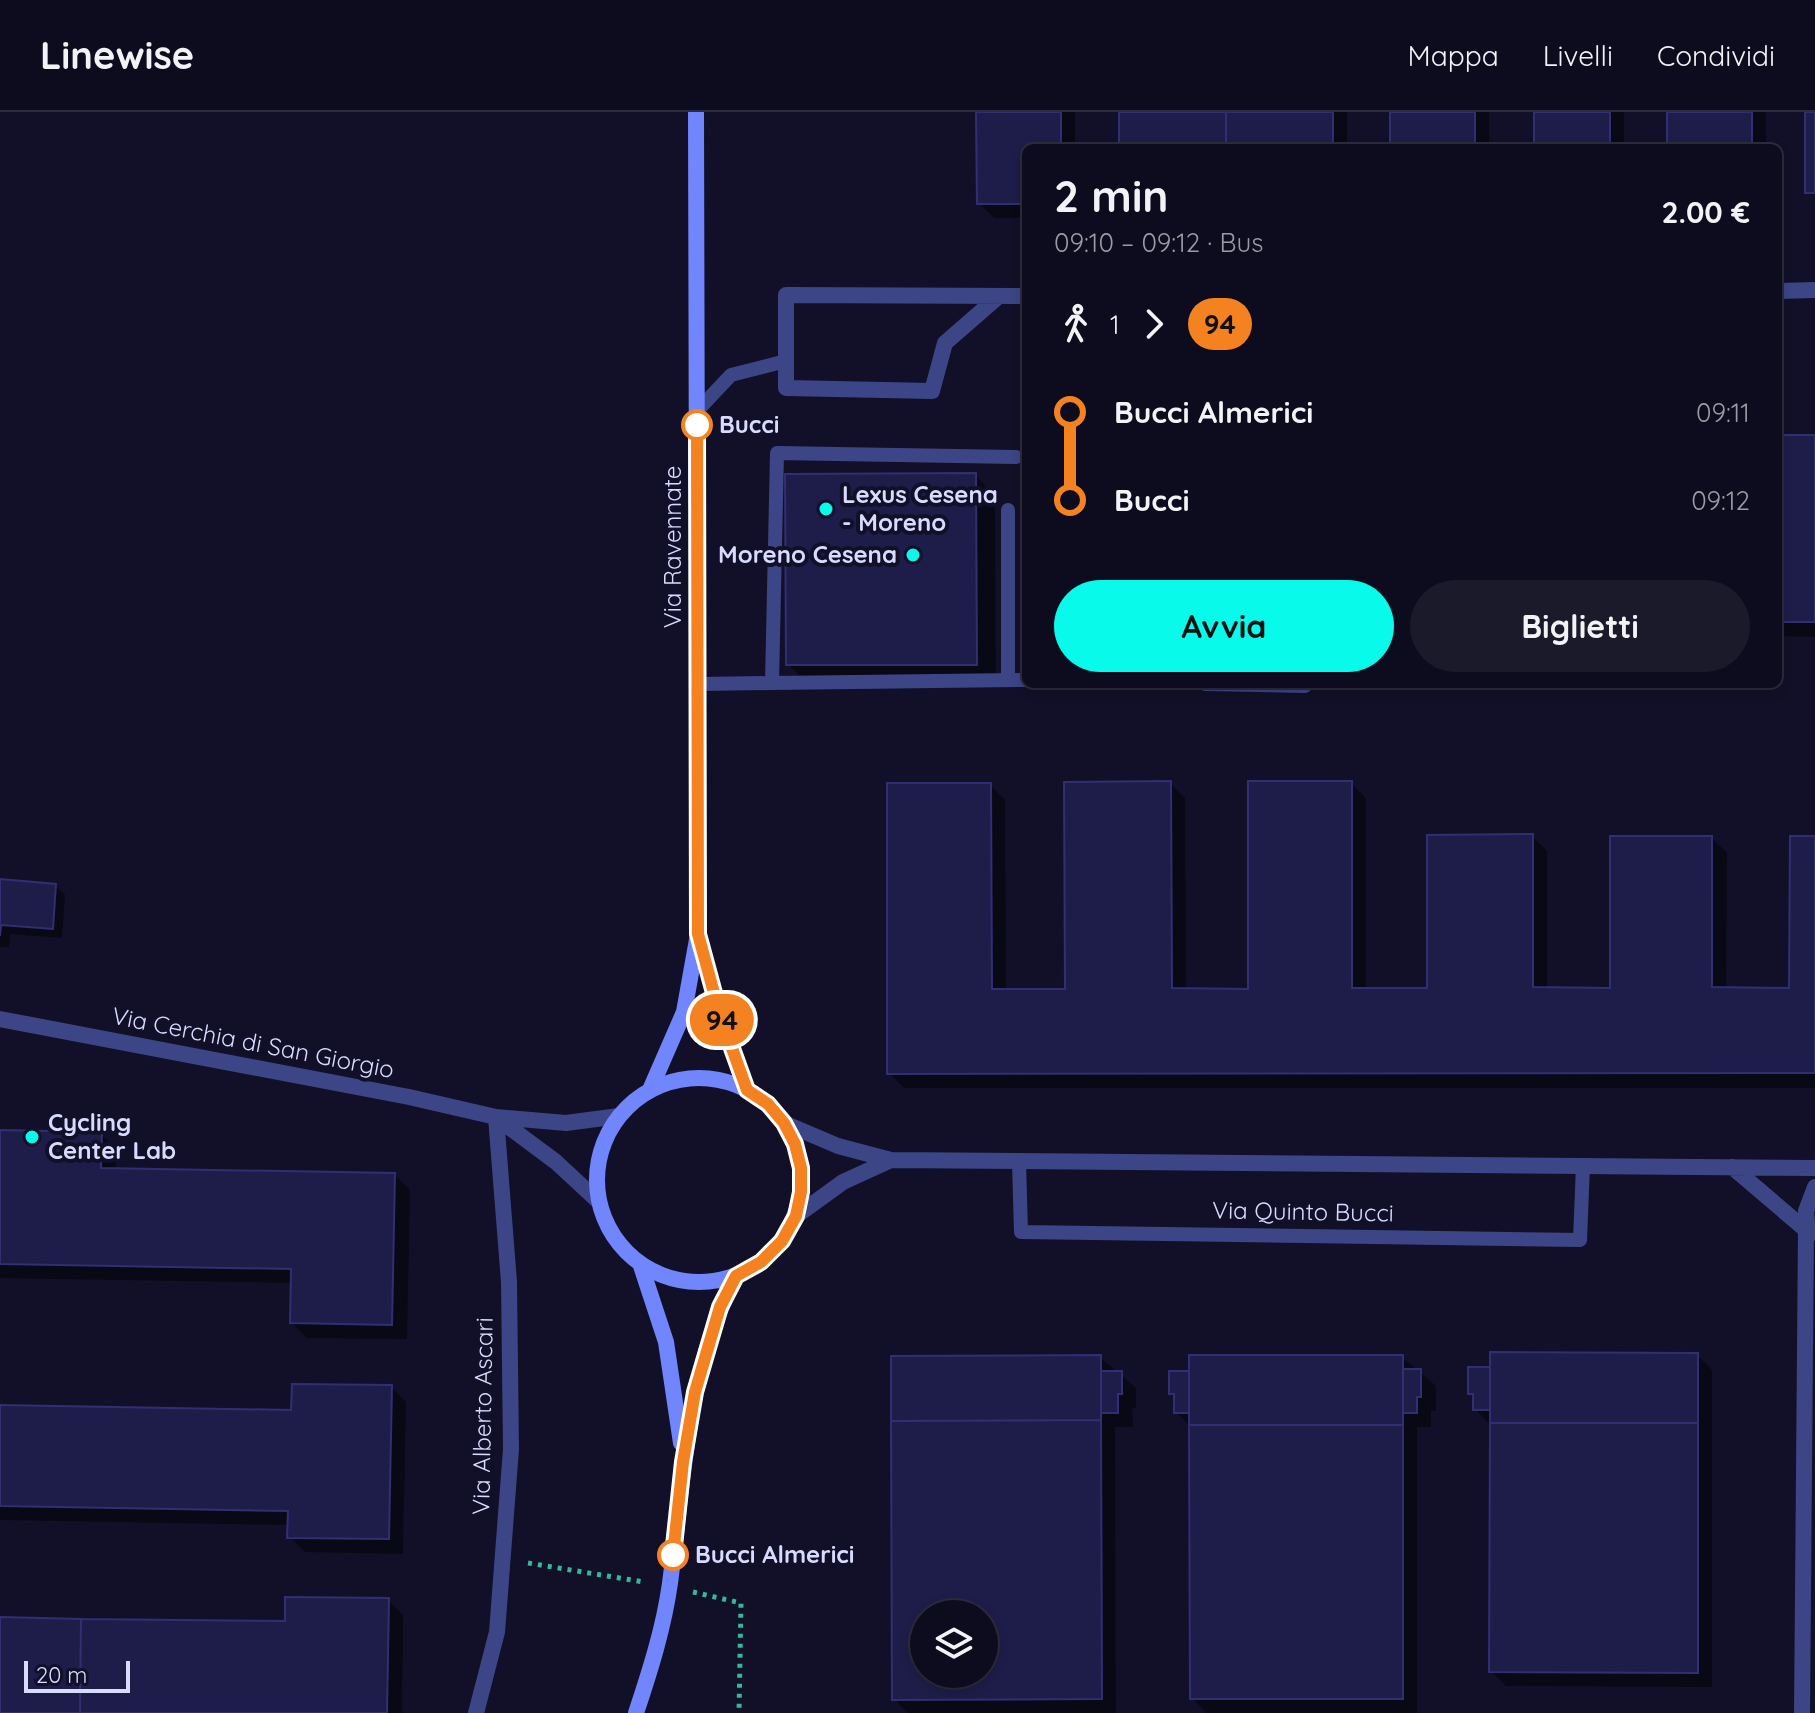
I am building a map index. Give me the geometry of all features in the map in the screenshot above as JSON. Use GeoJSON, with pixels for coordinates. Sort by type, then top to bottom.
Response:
{"type":"FeatureCollection","features":[{"type":"Feature","properties":{"kind":"main road","name":"Via Ravennate"},"geometry":{"type":"LineString","coordinates":[[650,1090],[684,1012],[698,934],[696,112]]}},
{"type":"Feature","properties":{"kind":"main road","name":"Via Ravennate"},"geometry":{"type":"LineString","coordinates":[[698,934],[720,1015],[747,1090]]}},
{"type":"Feature","properties":{"kind":"main road"},"geometry":{"type":"LineString","coordinates":[[699,1077],[724,1081],[747,1090],[768,1104],[784,1123],[795,1144],[801,1168],[801,1192],[796,1216],[782,1241],[761,1262],[736,1276],[704,1283],[671,1279],[641,1266],[621,1248],[606,1226],[598,1201],[596,1171],[603,1142],[619,1116],[633,1101],[650,1090],[674,1081],[699,1077]]}},
{"type":"Feature","properties":{"kind":"main road"},"geometry":{"type":"LineString","coordinates":[[641,1266],[666,1342],[683,1462]]}},
{"type":"Feature","properties":{"kind":"main road"},"geometry":{"type":"LineString","coordinates":[[636,1713],[670,1587],[683,1462],[695,1392],[710,1333],[736,1276]]}},
{"type":"Feature","properties":{"kind":"street"},"geometry":{"type":"LineString","coordinates":[[1782,291],[1815,290]]}},
{"type":"Feature","properties":{"kind":"street"},"geometry":{"type":"LineString","coordinates":[[999,296],[945,343],[932,391],[786,388],[786,295],[1022,296]]}},
{"type":"Feature","properties":{"kind":"street","name":"Via Cerchia di San Giorgio"},"geometry":{"type":"LineString","coordinates":[[0,1019],[409,1097],[496,1117],[566,1123],[619,1116]]}},
{"type":"Feature","properties":{"kind":"street","name":"Via Cerchia di San Giorgio"},"geometry":{"type":"LineString","coordinates":[[496,1117],[556,1162],[598,1201]]}},
{"type":"Feature","properties":{"kind":"street","name":"Via Alberto Ascari"},"geometry":{"type":"LineString","coordinates":[[476,1713],[497,1632],[511,1449],[509,1282],[496,1117]]}},
{"type":"Feature","properties":{"kind":"street","name":"Via Quinto Bucci"},"geometry":{"type":"LineString","coordinates":[[784,1123],[838,1146],[891,1160],[1815,1168]]}},
{"type":"Feature","properties":{"kind":"street","name":"Via Quinto Bucci"},"geometry":{"type":"LineString","coordinates":[[796,1216],[843,1182],[891,1160]]}},
{"type":"Feature","properties":{"kind":"street"},"geometry":{"type":"LineString","coordinates":[[1732,1167],[1806,1230],[1815,1251]]}},
{"type":"Feature","properties":{"kind":"street"},"geometry":{"type":"LineString","coordinates":[[1802,1713],[1806,1211],[1815,1187]]}},
{"type":"Feature","properties":{"kind":"lane"},"geometry":{"type":"LineString","coordinates":[[697,411],[731,375],[786,361]]}},
{"type":"Feature","properties":{"kind":"lane"},"geometry":{"type":"LineString","coordinates":[[772,683],[777,453],[1016,457]]}},
{"type":"Feature","properties":{"kind":"lane"},"geometry":{"type":"LineString","coordinates":[[1008,510],[1008,679]]}},
{"type":"Feature","properties":{"kind":"lane"},"geometry":{"type":"LineString","coordinates":[[697,684],[1022,680]]}},
{"type":"Feature","properties":{"kind":"lane","name":"Via Quinto Bucci"},"geometry":{"type":"LineString","coordinates":[[1019,1162],[1021,1232],[1580,1240],[1583,1165]]}},
{"type":"Feature","properties":{"kind":"building"},"geometry":{"type":"Polygon","coordinates":[[[976,112],[1061,112],[1061,144],[1022,144],[1022,204],[977,204],[976,112]]]}},
{"type":"Feature","properties":{"kind":"building"},"geometry":{"type":"Polygon","coordinates":[[[1119,112],[1226,112],[1226,144],[1119,144],[1119,112]]]}},
{"type":"Feature","properties":{"kind":"building"},"geometry":{"type":"Polygon","coordinates":[[[1226,112],[1333,112],[1333,144],[1226,144],[1226,112]]]}},
{"type":"Feature","properties":{"kind":"building"},"geometry":{"type":"Polygon","coordinates":[[[1390,112],[1475,112],[1475,144],[1390,144],[1390,112]]]}},
{"type":"Feature","properties":{"kind":"building"},"geometry":{"type":"Polygon","coordinates":[[[1534,112],[1610,112],[1610,144],[1534,144],[1534,112]]]}},
{"type":"Feature","properties":{"kind":"building"},"geometry":{"type":"Polygon","coordinates":[[[1667,112],[1752,112],[1752,144],[1667,144],[1667,112]]]}},
{"type":"Feature","properties":{"kind":"building"},"geometry":{"type":"Polygon","coordinates":[[[1805,112],[1815,112],[1815,193],[1805,193],[1805,112]]]}},
{"type":"Feature","properties":{"kind":"building"},"geometry":{"type":"Polygon","coordinates":[[[1782,435],[1815,435],[1815,622],[1782,622],[1782,435]]]}},
{"type":"Feature","properties":{"kind":"building"},"geometry":{"type":"Polygon","coordinates":[[[976,473],[977,665],[786,665],[785,474],[976,473]]]}},
{"type":"Feature","properties":{"kind":"building"},"geometry":{"type":"Polygon","coordinates":[[[1171,781],[1172,988],[1248,989],[1248,781],[1352,781],[1352,988],[1427,988],[1427,835],[1533,834],[1533,987],[1610,988],[1610,836],[1712,836],[1712,987],[1789,988],[1790,836],[1815,836],[1815,1073],[887,1074],[887,783],[991,783],[992,989],[1065,989],[1064,782],[1171,781]]]}},
{"type":"Feature","properties":{"kind":"building"},"geometry":{"type":"Polygon","coordinates":[[[0,879],[56,884],[53,929],[1,925],[0,936],[0,879]]]}},
{"type":"Feature","properties":{"kind":"building"},"geometry":{"type":"Polygon","coordinates":[[[0,1130],[102,1132],[101,1168],[395,1173],[392,1325],[290,1323],[291,1269],[0,1264],[0,1130]]]}},
{"type":"Feature","properties":{"kind":"building"},"geometry":{"type":"Polygon","coordinates":[[[1490,1352],[1698,1353],[1698,1423],[1490,1423],[1490,1352]]]}},
{"type":"Feature","properties":{"kind":"building"},"geometry":{"type":"Polygon","coordinates":[[[1101,1355],[1101,1420],[891,1421],[891,1356],[1101,1355]]]}},
{"type":"Feature","properties":{"kind":"building"},"geometry":{"type":"Polygon","coordinates":[[[1189,1355],[1403,1355],[1403,1425],[1189,1425],[1189,1355]]]}},
{"type":"Feature","properties":{"kind":"building"},"geometry":{"type":"Polygon","coordinates":[[[1468,1367],[1490,1367],[1490,1410],[1473,1410],[1473,1394],[1468,1394],[1468,1367]]]}},
{"type":"Feature","properties":{"kind":"building"},"geometry":{"type":"Polygon","coordinates":[[[1403,1369],[1421,1369],[1421,1397],[1417,1397],[1417,1413],[1403,1413],[1403,1369]]]}},
{"type":"Feature","properties":{"kind":"building"},"geometry":{"type":"Polygon","coordinates":[[[1101,1371],[1122,1371],[1118,1413],[1101,1413],[1101,1371]]]}},
{"type":"Feature","properties":{"kind":"building"},"geometry":{"type":"Polygon","coordinates":[[[1169,1371],[1189,1371],[1189,1413],[1174,1413],[1174,1394],[1169,1394],[1169,1371]]]}},
{"type":"Feature","properties":{"kind":"building"},"geometry":{"type":"Polygon","coordinates":[[[292,1384],[392,1385],[389,1539],[287,1538],[288,1511],[0,1506],[0,1405],[291,1410],[292,1384]]]}},
{"type":"Feature","properties":{"kind":"building"},"geometry":{"type":"Polygon","coordinates":[[[1101,1420],[1102,1699],[892,1700],[891,1421],[1101,1420]]]}},
{"type":"Feature","properties":{"kind":"building"},"geometry":{"type":"Polygon","coordinates":[[[1490,1423],[1698,1423],[1698,1673],[1489,1672],[1490,1423]]]}},
{"type":"Feature","properties":{"kind":"building"},"geometry":{"type":"Polygon","coordinates":[[[1189,1425],[1403,1425],[1403,1699],[1190,1699],[1189,1425]]]}},
{"type":"Feature","properties":{"kind":"building"},"geometry":{"type":"Polygon","coordinates":[[[285,1597],[389,1598],[387,1713],[80,1713],[81,1619],[285,1621],[285,1597]]]}},
{"type":"Feature","properties":{"kind":"building"},"geometry":{"type":"Polygon","coordinates":[[[0,1617],[81,1619],[80,1713],[0,1713],[0,1617]]]}},
{"type":"Feature","properties":{"kind":"bus line","name":"94"},"geometry":{"type":"LineString","coordinates":[[673,1555],[683,1462],[695,1392],[710,1333],[736,1276],[761,1262],[782,1241],[796,1216],[801,1192],[801,1168],[795,1144],[784,1123],[768,1104],[747,1090],[720,1015],[698,934],[697,425]]}},
{"type":"Feature","properties":{"kind":"place","name":"Bucci"},"geometry":{"type":"Point","coordinates":[697,425]}},
{"type":"Feature","properties":{"kind":"place","name":"Lexus Cesena - Moreno"},"geometry":{"type":"Point","coordinates":[826,509]}},
{"type":"Feature","properties":{"kind":"place","name":"Moreno Cesena"},"geometry":{"type":"Point","coordinates":[913,555]}},
{"type":"Feature","properties":{"kind":"place","name":"Cycling Center Lab"},"geometry":{"type":"Point","coordinates":[32,1137]}},
{"type":"Feature","properties":{"kind":"place","name":"Bucci Almerici"},"geometry":{"type":"Point","coordinates":[673,1555]}}]}
